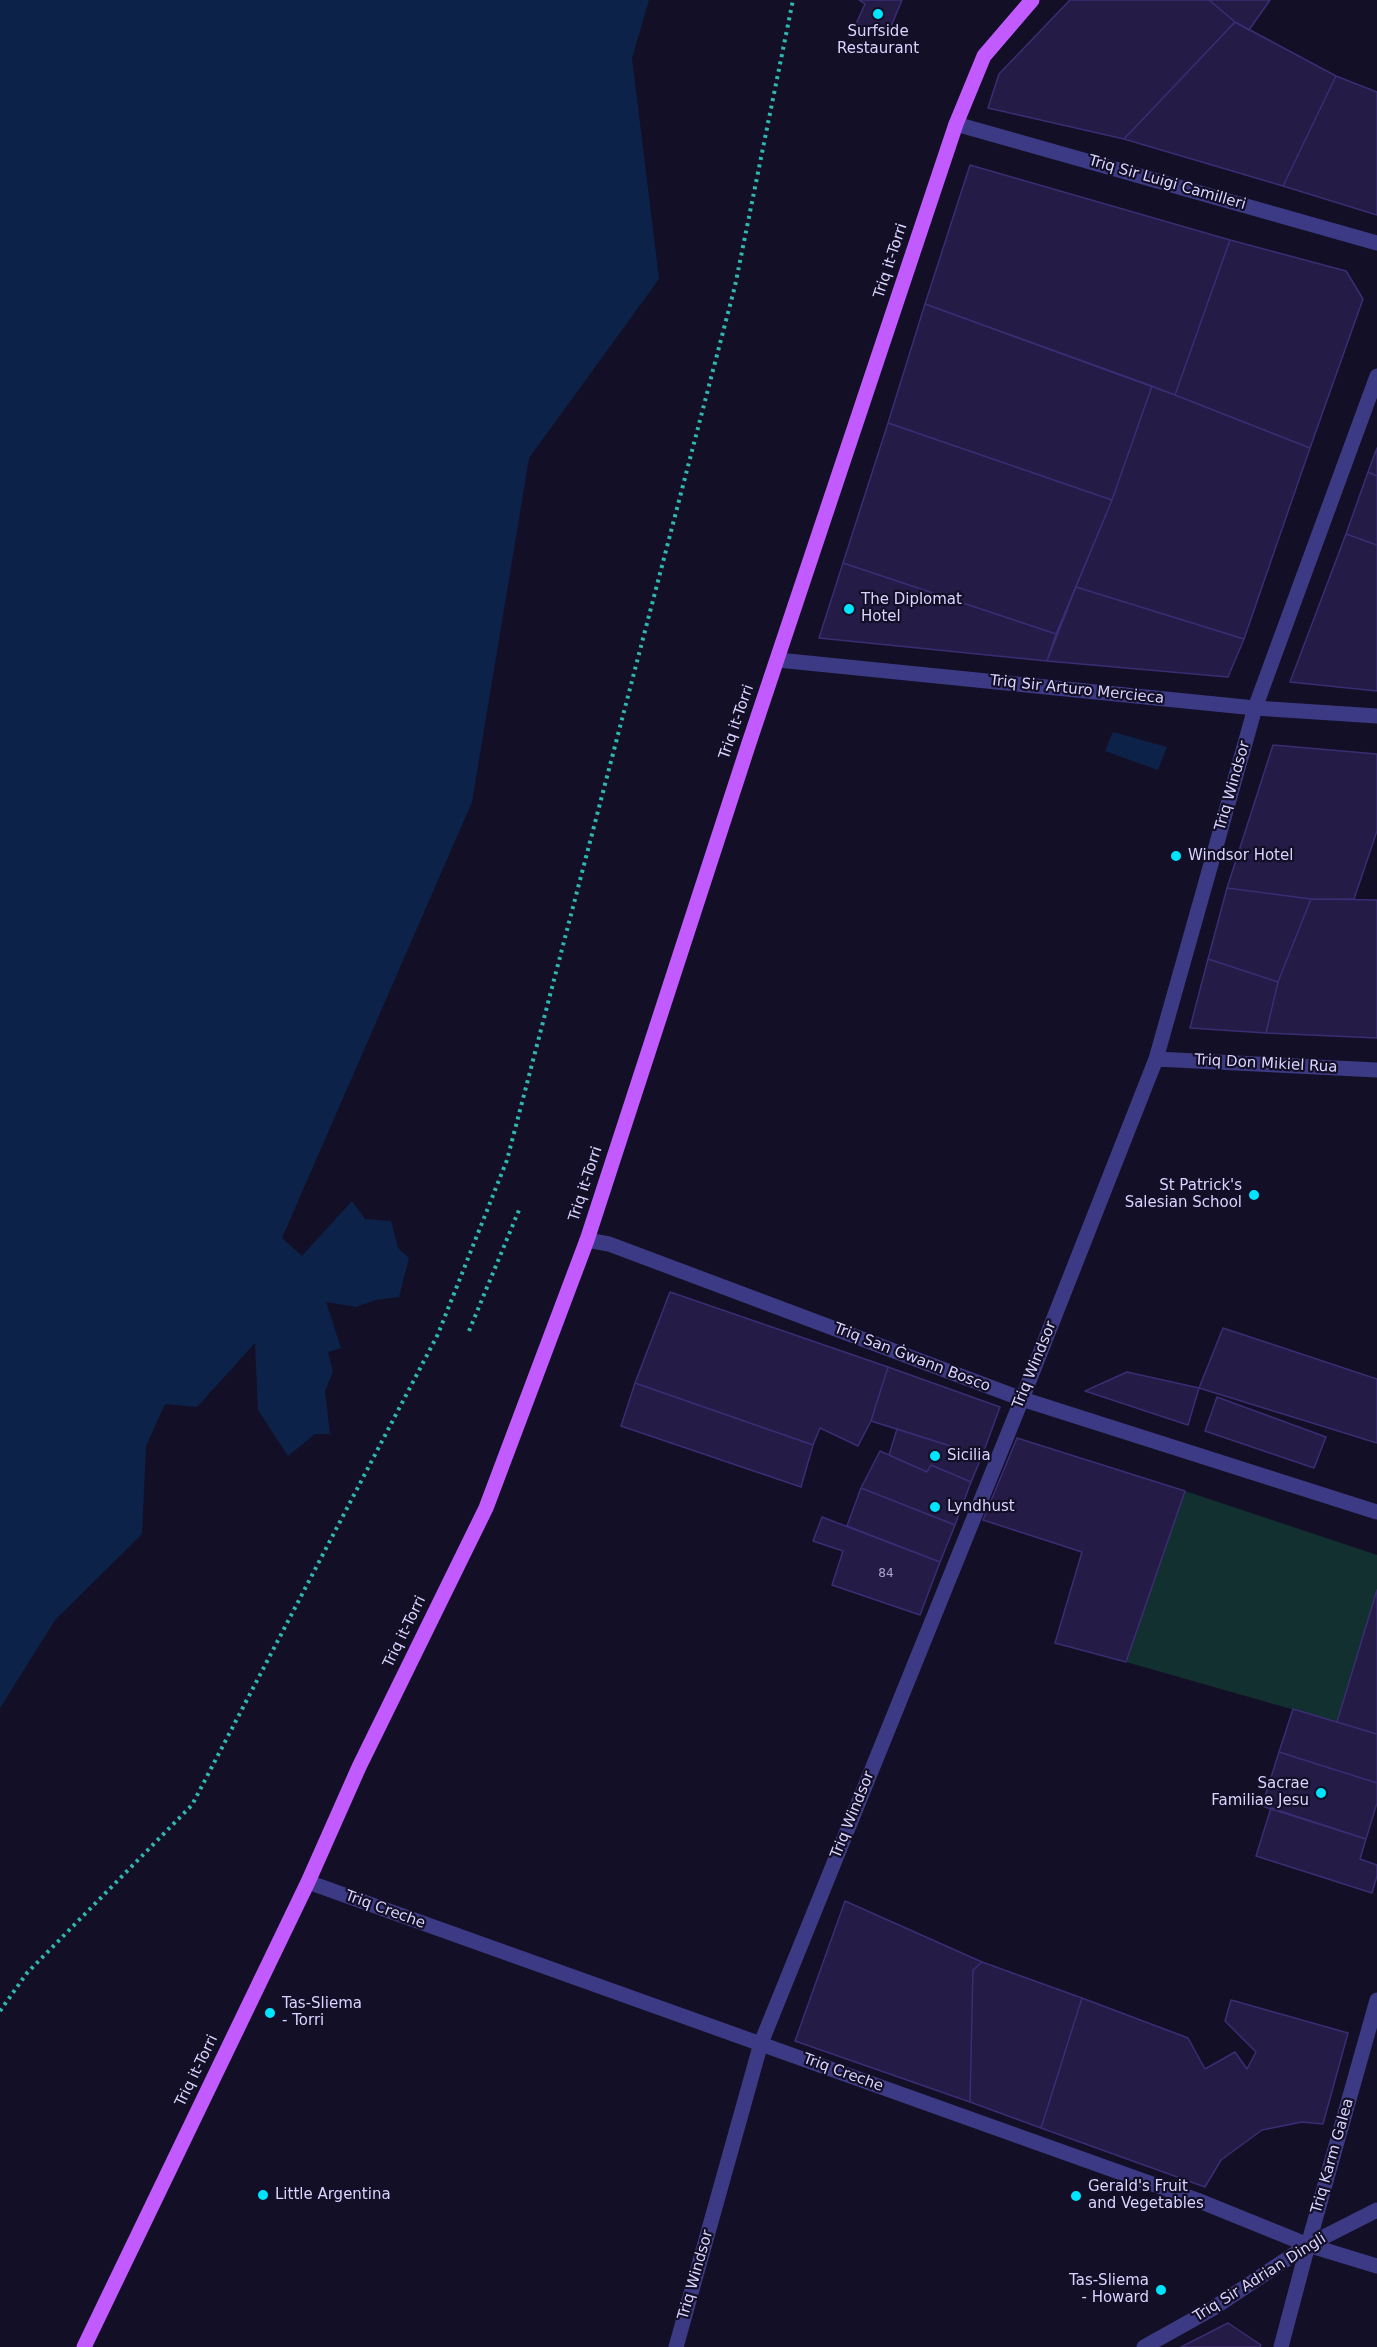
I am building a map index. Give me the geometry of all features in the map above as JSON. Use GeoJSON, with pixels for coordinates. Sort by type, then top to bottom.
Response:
{"type":"FeatureCollection","features":[{"type":"Feature","properties":{"kind":"main road","name":"Triq it-Torri"},"geometry":{"type":"LineString","coordinates":[[84,2347],[308,1882],[359,1767],[486,1508],[587,1240],[956,124],[984,56],[1032,0]]}},
{"type":"Feature","properties":{"kind":"street","name":"Triq Sir Luigi Camilleri"},"geometry":{"type":"LineString","coordinates":[[956,124],[1377,243]]}},
{"type":"Feature","properties":{"kind":"street","name":"Triq Windsor"},"geometry":{"type":"LineString","coordinates":[[676,2347],[761,2043],[1022,1399],[1155,1059],[1255,708],[1377,376]]}},
{"type":"Feature","properties":{"kind":"street","name":"Triq Sir Arturo Mercieca"},"geometry":{"type":"LineString","coordinates":[[778,660],[1255,708],[1377,716]]}},
{"type":"Feature","properties":{"kind":"street","name":"Triq Don Mikiel Rua"},"geometry":{"type":"LineString","coordinates":[[1155,1059],[1377,1070]]}},
{"type":"Feature","properties":{"kind":"street","name":"Triq San Ġwann Bosco"},"geometry":{"type":"LineString","coordinates":[[587,1240],[609,1244],[1022,1399],[1377,1512]]}},
{"type":"Feature","properties":{"kind":"street","name":"Triq Creche"},"geometry":{"type":"LineString","coordinates":[[308,1882],[1197,2200],[1308,2245],[1377,2266]]}},
{"type":"Feature","properties":{"kind":"street","name":"Triq Karm Galea"},"geometry":{"type":"LineString","coordinates":[[1281,2347],[1377,2000]]}},
{"type":"Feature","properties":{"kind":"street","name":"Triq Sir Adrian Dingli"},"geometry":{"type":"LineString","coordinates":[[1144,2347],[1212,2309],[1308,2245],[1377,2210]]}},
{"type":"Feature","properties":{"kind":"path"},"geometry":{"type":"LineString","coordinates":[[0,2011],[27,1973],[192,1805],[438,1334],[507,1160],[735,286],[793,0]]}},
{"type":"Feature","properties":{"kind":"path"},"geometry":{"type":"LineString","coordinates":[[469,1331],[519,1210]]}},
{"type":"Feature","properties":{"kind":"green space"},"geometry":{"type":"Polygon","coordinates":[[[1185,1491],[1377,1555],[1377,1590],[1337,1722],[1126,1662],[1185,1491]]]}},
{"type":"Feature","properties":{"kind":"water"},"geometry":{"type":"Polygon","coordinates":[[[0,0],[649,0],[632,58],[659,279],[529,458],[472,802],[282,1238],[302,1256],[352,1201],[365,1219],[391,1221],[398,1248],[409,1258],[399,1297],[376,1300],[356,1307],[326,1302],[341,1348],[328,1352],[333,1372],[325,1391],[330,1434],[315,1434],[288,1456],[258,1410],[255,1343],[197,1407],[165,1404],[146,1446],[142,1534],[55,1620],[0,1708],[0,0]]]}},
{"type":"Feature","properties":{"kind":"water"},"geometry":{"type":"Polygon","coordinates":[[[1113,732],[1167,747],[1158,770],[1105,751],[1113,732]]]}},
{"type":"Feature","properties":{"kind":"building","name":"Surfside Restaurant"},"geometry":{"type":"Polygon","coordinates":[[[859,0],[902,0],[887,36],[856,24],[865,4],[859,0]]]}},
{"type":"Feature","properties":{"kind":"building"},"geometry":{"type":"Polygon","coordinates":[[[1070,0],[1209,0],[1235,22],[1124,139],[988,108],[999,74],[1070,0]]]}},
{"type":"Feature","properties":{"kind":"building"},"geometry":{"type":"Polygon","coordinates":[[[1209,0],[1270,0],[1249,30],[1235,22],[1209,0]]]}},
{"type":"Feature","properties":{"kind":"building"},"geometry":{"type":"Polygon","coordinates":[[[1235,22],[1336,76],[1283,186],[1124,139],[1235,22]]]}},
{"type":"Feature","properties":{"kind":"building"},"geometry":{"type":"Polygon","coordinates":[[[1336,76],[1377,92],[1377,215],[1283,186],[1336,76]]]}},
{"type":"Feature","properties":{"kind":"building"},"geometry":{"type":"Polygon","coordinates":[[[970,165],[1230,240],[1175,395],[925,304],[970,165]]]}},
{"type":"Feature","properties":{"kind":"building"},"geometry":{"type":"Polygon","coordinates":[[[1230,240],[1346,271],[1363,299],[1310,448],[1175,395],[1230,240]]]}},
{"type":"Feature","properties":{"kind":"building"},"geometry":{"type":"Polygon","coordinates":[[[925,304],[1152,386],[1112,500],[888,423],[925,304]]]}},
{"type":"Feature","properties":{"kind":"building"},"geometry":{"type":"Polygon","coordinates":[[[1152,386],[1310,448],[1244,639],[1076,587],[1112,500],[1152,386]]]}},
{"type":"Feature","properties":{"kind":"building"},"geometry":{"type":"Polygon","coordinates":[[[888,423],[1112,500],[1056,634],[843,563],[888,423]]]}},
{"type":"Feature","properties":{"kind":"building"},"geometry":{"type":"Polygon","coordinates":[[[1377,448],[1377,476],[1368,472],[1377,448]]]}},
{"type":"Feature","properties":{"kind":"building"},"geometry":{"type":"Polygon","coordinates":[[[1368,472],[1377,476],[1377,545],[1346,534],[1368,472]]]}},
{"type":"Feature","properties":{"kind":"building"},"geometry":{"type":"Polygon","coordinates":[[[1346,534],[1377,545],[1377,691],[1290,682],[1346,534]]]}},
{"type":"Feature","properties":{"kind":"building"},"geometry":{"type":"Polygon","coordinates":[[[843,563],[1056,634],[1047,661],[819,638],[843,563]]]}},
{"type":"Feature","properties":{"kind":"building"},"geometry":{"type":"Polygon","coordinates":[[[1076,587],[1244,639],[1228,677],[1047,661],[1076,587]]]}},
{"type":"Feature","properties":{"kind":"building"},"geometry":{"type":"Polygon","coordinates":[[[1273,745],[1377,754],[1377,831],[1354,899],[1311,899],[1227,888],[1273,745]]]}},
{"type":"Feature","properties":{"kind":"building"},"geometry":{"type":"Polygon","coordinates":[[[1227,888],[1311,899],[1278,982],[1208,959],[1227,888]]]}},
{"type":"Feature","properties":{"kind":"building"},"geometry":{"type":"Polygon","coordinates":[[[1311,899],[1377,900],[1377,1038],[1266,1033],[1278,982],[1311,899]]]}},
{"type":"Feature","properties":{"kind":"building"},"geometry":{"type":"Polygon","coordinates":[[[1208,959],[1278,982],[1266,1033],[1190,1028],[1208,959]]]}},
{"type":"Feature","properties":{"kind":"building"},"geometry":{"type":"Polygon","coordinates":[[[670,1292],[888,1367],[871,1421],[858,1446],[820,1428],[813,1445],[635,1383],[670,1292]]]}},
{"type":"Feature","properties":{"kind":"building"},"geometry":{"type":"Polygon","coordinates":[[[1223,1328],[1377,1379],[1377,1443],[1199,1388],[1223,1328]]]}},
{"type":"Feature","properties":{"kind":"building"},"geometry":{"type":"Polygon","coordinates":[[[888,1367],[1000,1407],[982,1456],[871,1421],[888,1367]]]}},
{"type":"Feature","properties":{"kind":"building"},"geometry":{"type":"Polygon","coordinates":[[[1127,1372],[1199,1388],[1188,1425],[1085,1391],[1127,1372]]]}},
{"type":"Feature","properties":{"kind":"building"},"geometry":{"type":"Polygon","coordinates":[[[635,1383],[813,1445],[801,1487],[621,1426],[635,1383]]]}},
{"type":"Feature","properties":{"kind":"building"},"geometry":{"type":"Polygon","coordinates":[[[1217,1397],[1326,1437],[1314,1468],[1205,1431],[1217,1397]]]}},
{"type":"Feature","properties":{"kind":"building","name":"Sicilia"},"geometry":{"type":"Polygon","coordinates":[[[897,1429],[982,1456],[971,1482],[931,1465],[927,1472],[889,1455],[897,1429]]]}},
{"type":"Feature","properties":{"kind":"building"},"geometry":{"type":"Polygon","coordinates":[[[1017,1438],[1185,1491],[1126,1662],[1055,1643],[1082,1552],[983,1520],[1017,1438]]]}},
{"type":"Feature","properties":{"kind":"building","name":"Lyndhust"},"geometry":{"type":"Polygon","coordinates":[[[880,1451],[927,1472],[931,1465],[971,1482],[955,1525],[861,1488],[880,1451]]]}},
{"type":"Feature","properties":{"kind":"building"},"geometry":{"type":"Polygon","coordinates":[[[861,1488],[955,1525],[940,1562],[847,1526],[861,1488]]]}},
{"type":"Feature","properties":{"kind":"building"},"geometry":{"type":"Polygon","coordinates":[[[822,1517],[940,1562],[920,1615],[832,1585],[843,1551],[813,1541],[822,1517]]]}},
{"type":"Feature","properties":{"kind":"building"},"geometry":{"type":"Polygon","coordinates":[[[1377,1590],[1377,1734],[1337,1722],[1377,1590]]]}},
{"type":"Feature","properties":{"kind":"building"},"geometry":{"type":"Polygon","coordinates":[[[1293,1709],[1377,1734],[1377,1783],[1279,1752],[1293,1709]]]}},
{"type":"Feature","properties":{"kind":"building","name":"Sacrae Familiae Jesu"},"geometry":{"type":"Polygon","coordinates":[[[1279,1752],[1377,1783],[1377,1803],[1366,1839],[1262,1806],[1279,1752]]]}},
{"type":"Feature","properties":{"kind":"building"},"geometry":{"type":"Polygon","coordinates":[[[1271,1808],[1366,1839],[1360,1859],[1377,1865],[1377,1876],[1372,1893],[1256,1856],[1271,1808]]]}},
{"type":"Feature","properties":{"kind":"building"},"geometry":{"type":"Polygon","coordinates":[[[845,1901],[982,1962],[973,1970],[970,2102],[795,2041],[845,1901]]]}},
{"type":"Feature","properties":{"kind":"building"},"geometry":{"type":"Polygon","coordinates":[[[982,1962],[1082,1998],[1041,2128],[970,2102],[973,1970],[982,1962]]]}},
{"type":"Feature","properties":{"kind":"building"},"geometry":{"type":"Polygon","coordinates":[[[1082,1998],[1188,2038],[1205,2069],[1235,2052],[1247,2069],[1256,2052],[1225,2021],[1231,2000],[1348,2033],[1323,2124],[1302,2122],[1262,2130],[1221,2160],[1205,2187],[1041,2128],[1082,1998]]]}},
{"type":"Feature","properties":{"kind":"building"},"geometry":{"type":"Polygon","coordinates":[[[1228,2323],[1261,2345],[1260,2347],[1181,2347],[1228,2323]]]}},
{"type":"Feature","properties":{"kind":"place","name":"Surfside Restaurant"},"geometry":{"type":"Point","coordinates":[878,14]}},
{"type":"Feature","properties":{"kind":"place","name":"The Diplomat Hotel"},"geometry":{"type":"Point","coordinates":[849,609]}},
{"type":"Feature","properties":{"kind":"place","name":"Windsor Hotel"},"geometry":{"type":"Point","coordinates":[1176,856]}},
{"type":"Feature","properties":{"kind":"place","name":"St Patrick's Salesian School"},"geometry":{"type":"Point","coordinates":[1254,1195]}},
{"type":"Feature","properties":{"kind":"place","name":"Sicilia"},"geometry":{"type":"Point","coordinates":[935,1456]}},
{"type":"Feature","properties":{"kind":"place","name":"Lyndhust"},"geometry":{"type":"Point","coordinates":[935,1507]}},
{"type":"Feature","properties":{"kind":"place","name":"Sacrae Familiae Jesu"},"geometry":{"type":"Point","coordinates":[1321,1793]}},
{"type":"Feature","properties":{"kind":"place","name":"Tas-Sliema - Torri"},"geometry":{"type":"Point","coordinates":[270,2013]}},
{"type":"Feature","properties":{"kind":"place","name":"Little Argentina"},"geometry":{"type":"Point","coordinates":[263,2195]}},
{"type":"Feature","properties":{"kind":"place","name":"Gerald's Fruit and Vegetables"},"geometry":{"type":"Point","coordinates":[1076,2196]}},
{"type":"Feature","properties":{"kind":"place","name":"Tas-Sliema - Howard"},"geometry":{"type":"Point","coordinates":[1161,2290]}}]}
